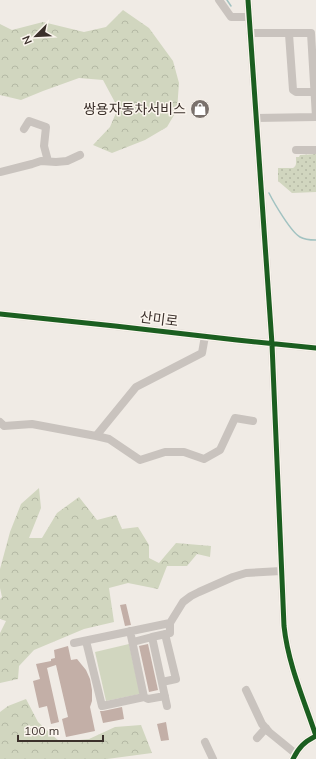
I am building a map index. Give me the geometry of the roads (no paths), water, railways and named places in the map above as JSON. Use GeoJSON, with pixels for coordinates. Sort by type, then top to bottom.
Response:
{"type":"FeatureCollection","features":[{"type":"Feature","properties":{"kind":"street"},"geometry":{"type":"LineString","coordinates":[[219,0],[231,17],[249,17]]}},
{"type":"Feature","properties":{"kind":"street"},"geometry":{"type":"LineString","coordinates":[[246,690],[262,724],[294,756],[301,745],[316,736],[287,648],[284,626],[272,344],[248,0]]}},
{"type":"Feature","properties":{"kind":"street"},"geometry":{"type":"LineString","coordinates":[[250,33],[311,34],[316,117],[256,118]]}},
{"type":"Feature","properties":{"kind":"street"},"geometry":{"type":"LineString","coordinates":[[289,34],[293,90],[296,92],[315,92]]}},
{"type":"Feature","properties":{"kind":"street"},"geometry":{"type":"LineString","coordinates":[[24,129],[29,121],[46,127],[44,146],[48,161]]}},
{"type":"Feature","properties":{"kind":"street"},"geometry":{"type":"LineString","coordinates":[[296,150],[316,150]]}},
{"type":"Feature","properties":{"kind":"street"},"geometry":{"type":"LineString","coordinates":[[0,172],[41,161],[67,161],[80,155]]}},
{"type":"Feature","properties":{"kind":"street","name":"산미로"},"geometry":{"type":"LineString","coordinates":[[0,314],[316,348]]}},
{"type":"Feature","properties":{"kind":"street"},"geometry":{"type":"LineString","coordinates":[[96,436],[136,387],[202,353],[205,336]]}},
{"type":"Feature","properties":{"kind":"street"},"geometry":{"type":"LineString","coordinates":[[0,422],[4,426],[32,424],[109,439],[140,460],[165,452],[184,452],[204,459],[220,450],[235,418],[253,421]]}},
{"type":"Feature","properties":{"kind":"street"},"geometry":{"type":"LineString","coordinates":[[132,642],[170,633],[170,623],[183,602],[199,592],[246,573],[281,571]]}},
{"type":"Feature","properties":{"kind":"street"},"geometry":{"type":"LineString","coordinates":[[74,643],[170,623]]}},
{"type":"Feature","properties":{"kind":"street"},"geometry":{"type":"LineString","coordinates":[[130,631],[144,697]]}},
{"type":"Feature","properties":{"kind":"street"},"geometry":{"type":"LineString","coordinates":[[162,682],[176,679],[166,634]]}},
{"type":"Feature","properties":{"kind":"street"},"geometry":{"type":"LineString","coordinates":[[152,637],[167,706]]}},
{"type":"Feature","properties":{"kind":"street"},"geometry":{"type":"LineString","coordinates":[[86,641],[102,706],[144,697],[148,699],[165,696]]}},
{"type":"Feature","properties":{"kind":"street"},"geometry":{"type":"LineString","coordinates":[[257,738],[266,728]]}},
{"type":"Feature","properties":{"kind":"street"},"geometry":{"type":"LineString","coordinates":[[205,742],[213,759]]}},
{"type":"Feature","properties":{"kind":"waterway"},"geometry":{"type":"LineString","coordinates":[[227,0],[231,6]]}},
{"type":"Feature","properties":{"kind":"waterway"},"geometry":{"type":"LineString","coordinates":[[269,193],[283,217],[296,234],[304,239],[316,240]]}},
{"type":"Feature","properties":{"kind":"place","name":"쌍용자동차서비스"},"geometry":{"type":"Point","coordinates":[200,109]}}]}
